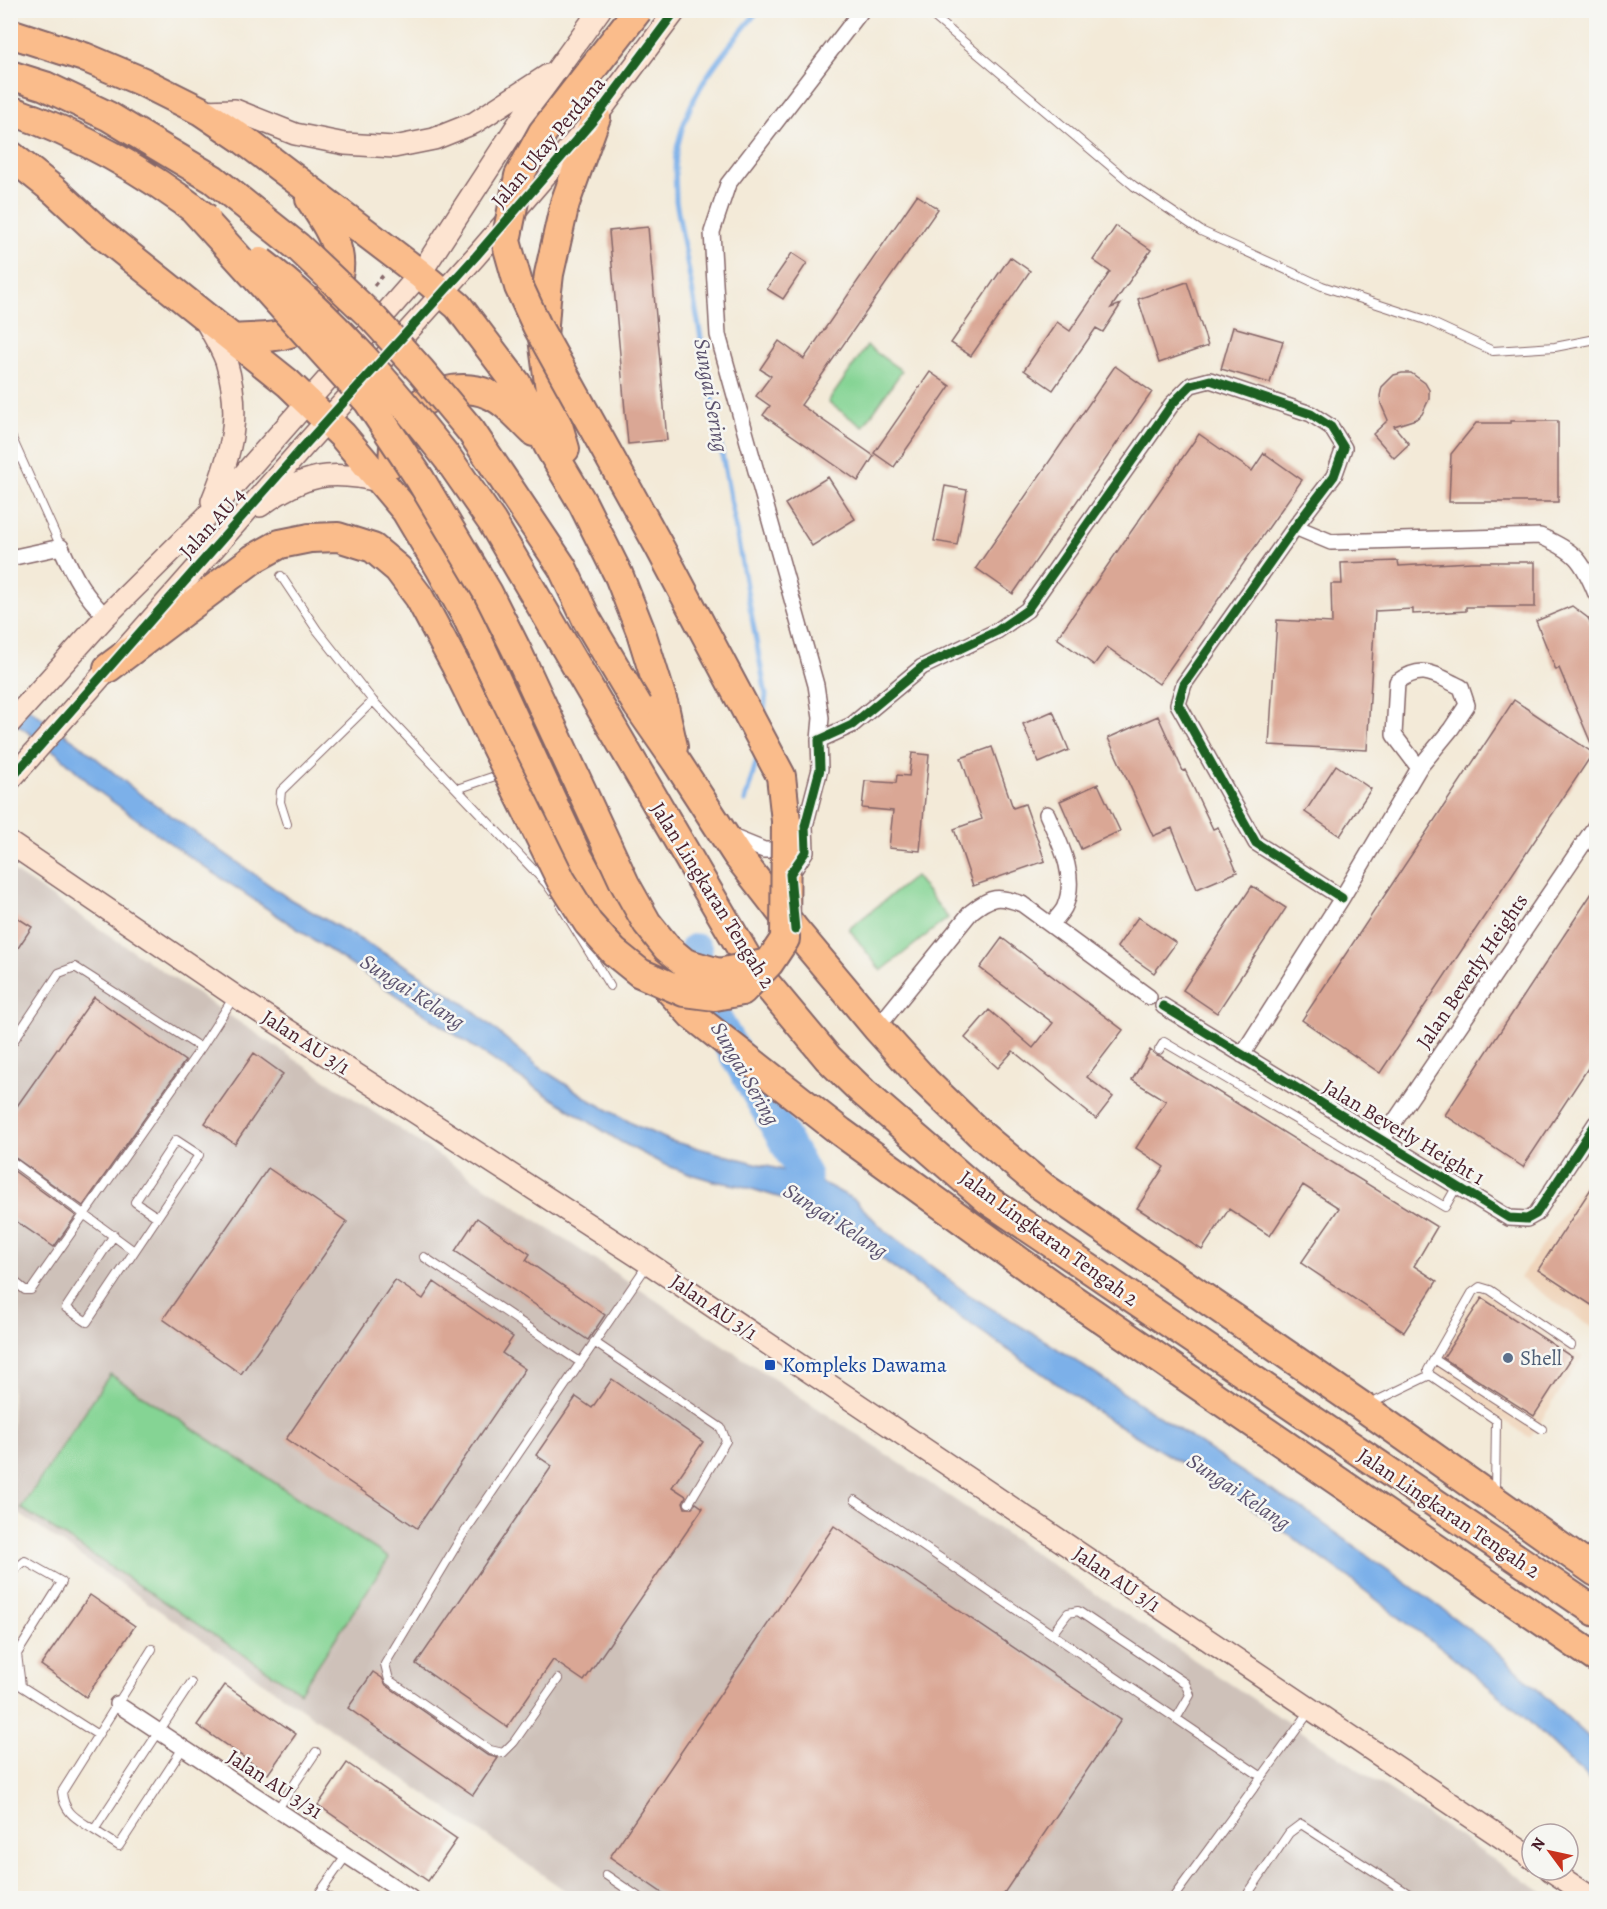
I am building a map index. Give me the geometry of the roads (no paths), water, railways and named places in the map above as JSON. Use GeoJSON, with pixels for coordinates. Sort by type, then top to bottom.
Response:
{"type":"FeatureCollection","features":[{"type":"Feature","properties":{"kind":"highway"},"geometry":{"type":"LineString","coordinates":[[108,668],[253,560],[280,544],[310,538],[338,537],[373,548],[398,569],[419,597],[456,666],[561,880],[588,923],[614,952],[640,973],[673,988],[684,992],[715,996],[742,991],[770,963],[785,939],[786,821],[781,776],[666,558],[537,326],[519,287],[506,241],[519,176],[543,132],[638,10]]}},
{"type":"Feature","properties":{"kind":"highway"},"geometry":{"type":"LineString","coordinates":[[10,33],[84,57],[143,82],[201,111],[244,140],[420,274],[458,306],[517,384],[548,446],[583,504],[619,576],[641,632],[664,706],[676,761]]}},
{"type":"Feature","properties":{"kind":"highway","name":"Jalan Lingkaran Tengah 2"},"geometry":{"type":"LineString","coordinates":[[10,75],[45,86],[108,116],[213,178],[298,247],[373,318],[471,431],[562,567],[586,620],[638,706],[737,855],[795,930],[877,1028],[925,1081],[980,1134],[1043,1187],[1363,1407],[1596,1572]]}},
{"type":"Feature","properties":{"kind":"highway","name":"Jalan Lingkaran Tengah 2"},"geometry":{"type":"LineString","coordinates":[[10,110],[88,142],[141,173],[192,207],[314,305],[397,394],[449,460],[492,522],[747,958],[800,1026],[828,1058],[863,1092],[988,1200],[1596,1612]]}},
{"type":"Feature","properties":{"kind":"highway"},"geometry":{"type":"LineString","coordinates":[[583,504],[552,405],[543,338],[549,274],[558,232],[565,203],[596,117]]}},
{"type":"Feature","properties":{"kind":"highway"},"geometry":{"type":"LineString","coordinates":[[10,155],[55,191],[97,230],[233,339],[318,411],[405,511],[468,619],[524,766],[634,951],[692,1015],[841,1132],[1052,1285],[1596,1658]]}},
{"type":"Feature","properties":{"kind":"highway"},"geometry":{"type":"LineString","coordinates":[[233,339],[278,335],[299,330],[332,294],[339,272],[338,247],[325,221],[299,182]]}},
{"type":"Feature","properties":{"kind":"highway"},"geometry":{"type":"LineString","coordinates":[[192,207],[368,401],[420,479],[488,593],[625,884],[646,923],[667,948],[685,963],[719,974],[770,963]]}},
{"type":"Feature","properties":{"kind":"highway"},"geometry":{"type":"LineString","coordinates":[[405,511],[395,472],[393,450],[400,425],[427,398],[457,388],[486,393],[500,400],[548,446]]}},
{"type":"Feature","properties":{"kind":"street","name":"Jalan Ukay Perdana"},"geometry":{"type":"LineString","coordinates":[[420,274],[490,165],[600,10]]}},
{"type":"Feature","properties":{"kind":"street","name":"Jalan Ukay Perdana"},"geometry":{"type":"LineString","coordinates":[[442,293],[596,117],[676,10]]}},
{"type":"Feature","properties":{"kind":"street"},"geometry":{"type":"LineString","coordinates":[[795,930],[790,874],[806,851],[806,826],[820,769],[821,718],[816,685],[718,335],[712,232],[728,184],[862,10]]}},
{"type":"Feature","properties":{"kind":"street"},"geometry":{"type":"LineString","coordinates":[[201,111],[235,110],[295,134],[345,144],[394,147],[434,139],[474,123],[559,68]]}},
{"type":"Feature","properties":{"kind":"street","name":"Jalan AU 4"},"geometry":{"type":"LineString","coordinates":[[10,780],[237,522],[420,274]]}},
{"type":"Feature","properties":{"kind":"street","name":"Jalan AU 4"},"geometry":{"type":"LineString","coordinates":[[10,723],[106,616],[207,516],[442,293]]}},
{"type":"Feature","properties":{"kind":"street"},"geometry":{"type":"LineString","coordinates":[[202,314],[225,360],[235,403],[233,434],[226,466],[207,516]]}},
{"type":"Feature","properties":{"kind":"street"},"geometry":{"type":"LineString","coordinates":[[819,740],[852,725],[922,667],[997,631],[1027,610],[1172,404],[1191,385],[1210,380],[1311,414],[1331,427],[1344,448],[1334,476],[1295,527],[1184,684],[1178,704],[1256,843],[1342,898]]}},
{"type":"Feature","properties":{"kind":"street"},"geometry":{"type":"LineString","coordinates":[[237,522],[271,498],[304,481],[320,476],[355,475],[382,482]]}},
{"type":"Feature","properties":{"kind":"street"},"geometry":{"type":"LineString","coordinates":[[1295,527],[1331,542],[1540,536],[1565,547],[1586,569],[1596,594]]}},
{"type":"Feature","properties":{"kind":"street"},"geometry":{"type":"LineString","coordinates":[[10,558],[61,547],[79,586],[91,603],[106,616]]}},
{"type":"Feature","properties":{"kind":"street"},"geometry":{"type":"LineString","coordinates":[[1242,1055],[1342,898],[1419,768],[1451,729],[1467,705],[1461,687],[1428,672],[1410,673],[1397,682],[1394,735],[1419,768]]}},
{"type":"Feature","properties":{"kind":"street"},"geometry":{"type":"LineString","coordinates":[[1047,814],[1071,878],[1065,906],[1051,925]]}},
{"type":"Feature","properties":{"kind":"street","name":"Jalan Beverly Heights"},"geometry":{"type":"LineString","coordinates":[[1382,1140],[1596,825]]}},
{"type":"Feature","properties":{"kind":"street"},"geometry":{"type":"LineString","coordinates":[[725,834],[764,850],[774,850],[806,826]]}},
{"type":"Feature","properties":{"kind":"street","name":"Jalan AU 3/1"},"geometry":{"type":"LineString","coordinates":[[10,843],[235,996],[648,1263],[1520,1850]]}},
{"type":"Feature","properties":{"kind":"street"},"geometry":{"type":"LineString","coordinates":[[877,1028],[972,912],[985,900],[1004,897],[1022,904],[1149,997]]}},
{"type":"Feature","properties":{"kind":"street","name":"Jalan Beverly Height 1"},"geometry":{"type":"LineString","coordinates":[[1163,1006],[1509,1218],[1527,1219],[1536,1214],[1596,1123]]}},
{"type":"Feature","properties":{"kind":"street","name":"Jalan AU 3/31"},"geometry":{"type":"LineString","coordinates":[[117,1704],[411,1899]]}},
{"type":"Feature","properties":{"kind":"street"},"geometry":{"type":"LineString","coordinates":[[1567,1882],[1592,1899]]}},
{"type":"Feature","properties":{"kind":"lane"},"geometry":{"type":"LineString","coordinates":[[927,10],[1134,186],[1201,231],[1322,286],[1426,320],[1493,351],[1555,347],[1596,339]]}},
{"type":"Feature","properties":{"kind":"lane"},"geometry":{"type":"LineString","coordinates":[[10,434],[61,547]]}},
{"type":"Feature","properties":{"kind":"lane"},"geometry":{"type":"LineString","coordinates":[[281,576],[317,630],[373,701],[546,883],[610,986]]}},
{"type":"Feature","properties":{"kind":"lane"},"geometry":{"type":"LineString","coordinates":[[287,824],[280,802],[281,791],[373,701]]}},
{"type":"Feature","properties":{"kind":"lane"},"geometry":{"type":"LineString","coordinates":[[457,789],[524,766]]}},
{"type":"Feature","properties":{"kind":"lane"},"geometry":{"type":"LineString","coordinates":[[10,1046],[59,973],[75,967],[201,1048]]}},
{"type":"Feature","properties":{"kind":"lane"},"geometry":{"type":"LineString","coordinates":[[10,1278],[25,1290],[32,1290],[235,996]]}},
{"type":"Feature","properties":{"kind":"lane"},"geometry":{"type":"LineString","coordinates":[[1159,1050],[1164,1042],[1445,1207],[1457,1186]]}},
{"type":"Feature","properties":{"kind":"lane"},"geometry":{"type":"LineString","coordinates":[[114,1235],[66,1308],[87,1322],[199,1155],[176,1140],[135,1202],[157,1217]]}},
{"type":"Feature","properties":{"kind":"lane"},"geometry":{"type":"LineString","coordinates":[[10,1160],[134,1251]]}},
{"type":"Feature","properties":{"kind":"lane"},"geometry":{"type":"LineString","coordinates":[[424,1257],[580,1362]]}},
{"type":"Feature","properties":{"kind":"lane"},"geometry":{"type":"LineString","coordinates":[[558,1679],[503,1754],[490,1750],[388,1680],[385,1664],[462,1536],[648,1263]]}},
{"type":"Feature","properties":{"kind":"lane"},"geometry":{"type":"LineString","coordinates":[[1495,1501],[1496,1420],[1430,1375],[1428,1370],[1472,1293],[1480,1287],[1490,1290],[1571,1345]]}},
{"type":"Feature","properties":{"kind":"lane"},"geometry":{"type":"LineString","coordinates":[[594,1342],[721,1428],[726,1441],[689,1503]]}},
{"type":"Feature","properties":{"kind":"lane"},"geometry":{"type":"LineString","coordinates":[[1434,1359],[1542,1429]]}},
{"type":"Feature","properties":{"kind":"lane"},"geometry":{"type":"LineString","coordinates":[[1363,1407],[1430,1375]]}},
{"type":"Feature","properties":{"kind":"lane"},"geometry":{"type":"LineString","coordinates":[[855,1500],[1262,1777]]}},
{"type":"Feature","properties":{"kind":"lane"},"geometry":{"type":"LineString","coordinates":[[10,1576],[25,1562],[62,1582],[17,1654]]}},
{"type":"Feature","properties":{"kind":"lane"},"geometry":{"type":"LineString","coordinates":[[1052,1635],[1068,1612],[1078,1611],[1185,1683],[1190,1695],[1176,1719]]}},
{"type":"Feature","properties":{"kind":"lane"},"geometry":{"type":"LineString","coordinates":[[10,1647],[17,1654],[21,1686],[98,1735]]}},
{"type":"Feature","properties":{"kind":"lane"},"geometry":{"type":"LineString","coordinates":[[152,1649],[62,1792],[63,1804],[72,1815],[118,1846],[183,1748]]}},
{"type":"Feature","properties":{"kind":"lane"},"geometry":{"type":"LineString","coordinates":[[94,1830],[191,1683]]}},
{"type":"Feature","properties":{"kind":"lane"},"geometry":{"type":"LineString","coordinates":[[1173,1899],[1311,1710]]}},
{"type":"Feature","properties":{"kind":"lane"},"geometry":{"type":"LineString","coordinates":[[277,1810],[316,1752]]}},
{"type":"Feature","properties":{"kind":"lane"},"geometry":{"type":"LineString","coordinates":[[1245,1899],[1289,1833],[1301,1824],[1415,1899]]}},
{"type":"Feature","properties":{"kind":"lane"},"geometry":{"type":"LineString","coordinates":[[330,1899],[318,1895],[346,1856]]}},
{"type":"Feature","properties":{"kind":"lane"},"geometry":{"type":"LineString","coordinates":[[606,1875],[640,1899]]}},
{"type":"Feature","properties":{"kind":"water","name":"Sungai Kelang"},"geometry":{"type":"Polygon","coordinates":[[[11,696],[79,744],[136,791],[288,898],[408,967],[466,1005],[539,1067],[590,1100],[637,1126],[671,1141],[805,1176],[855,1200],[883,1229],[969,1295],[1047,1342],[1256,1481],[1304,1510],[1493,1648],[1596,1744],[1596,1786],[1518,1711],[1441,1647],[1234,1495],[1105,1417],[814,1212],[788,1200],[742,1186],[714,1181],[663,1164],[621,1142],[523,1080],[181,851],[98,791],[59,755],[11,720],[11,696]]]}},
{"type":"Feature","properties":{"kind":"waterway","name":"Sungai Sering"},"geometry":{"type":"LineString","coordinates":[[759,10],[718,60],[697,94],[681,132],[675,172],[676,201],[766,695],[763,720]]}},
{"type":"Feature","properties":{"kind":"waterway","name":"Sungai Sering"},"geometry":{"type":"LineString","coordinates":[[745,801],[758,756]]}},
{"type":"Feature","properties":{"kind":"waterway","name":"Sungai Sering"},"geometry":{"type":"LineString","coordinates":[[696,950],[696,985],[805,1176],[804,1194]]}},
{"type":"Feature","properties":{"kind":"place","name":"Shell"},"geometry":{"type":"Point","coordinates":[1508,1358]}},
{"type":"Feature","properties":{"kind":"place","name":"Kompleks Dawama"},"geometry":{"type":"Point","coordinates":[770,1365]}}]}
